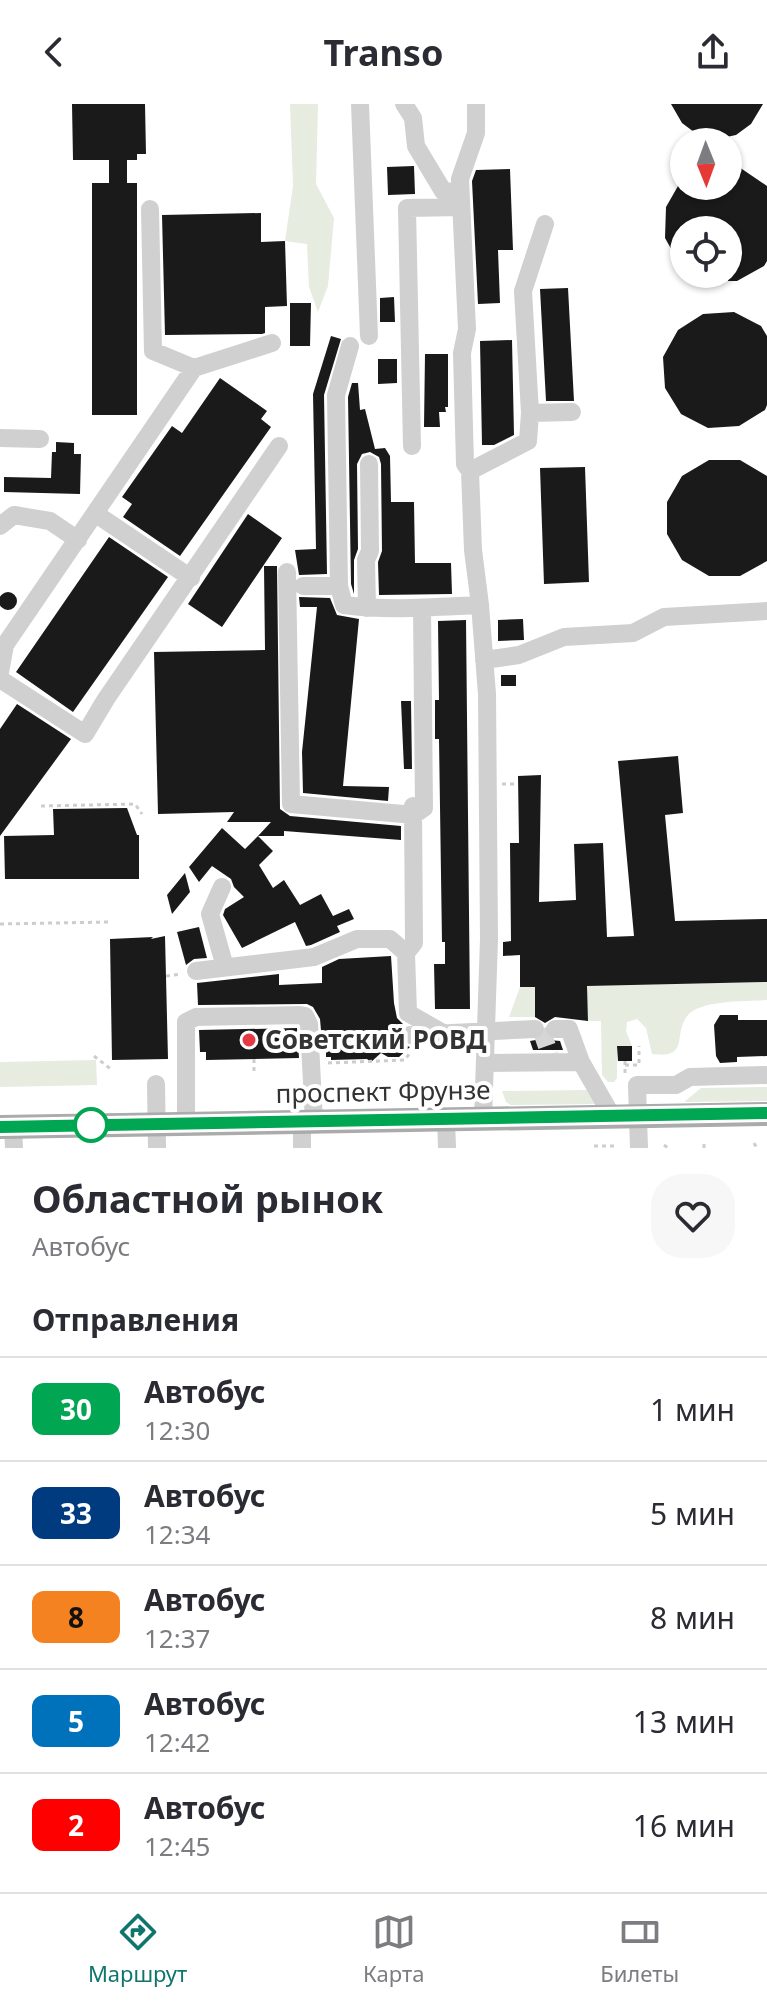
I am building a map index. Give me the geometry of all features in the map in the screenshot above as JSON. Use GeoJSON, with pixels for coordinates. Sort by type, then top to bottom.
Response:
{"type":"FeatureCollection","features":[{"type":"Feature","properties":{"kind":"main road","name":"проспект Фрунзе"},"geometry":{"type":"LineString","coordinates":[[9,1134],[157,1136],[186,1124],[767,1114]]}},
{"type":"Feature","properties":{"kind":"street"},"geometry":{"type":"LineString","coordinates":[[360,104],[369,336]]}},
{"type":"Feature","properties":{"kind":"street"},"geometry":{"type":"LineString","coordinates":[[404,104],[413,118],[416,146],[443,191],[461,199]]}},
{"type":"Feature","properties":{"kind":"street"},"geometry":{"type":"LineString","coordinates":[[476,104],[476,133],[460,179],[467,329],[462,353],[465,464],[470,471],[473,550],[484,660],[489,923],[483,1118]]}},
{"type":"Feature","properties":{"kind":"street"},"geometry":{"type":"LineString","coordinates":[[412,446],[407,208],[461,199]]}},
{"type":"Feature","properties":{"kind":"street"},"geometry":{"type":"LineString","coordinates":[[150,209],[153,351],[194,368]]}},
{"type":"Feature","properties":{"kind":"street"},"geometry":{"type":"LineString","coordinates":[[470,471],[528,441],[530,413],[523,291],[545,224]]}},
{"type":"Feature","properties":{"kind":"street"},"geometry":{"type":"LineString","coordinates":[[0,672],[3,643],[78,540],[194,368],[272,343]]}},
{"type":"Feature","properties":{"kind":"street"},"geometry":{"type":"LineString","coordinates":[[350,346],[336,395],[339,586],[344,605],[422,608],[480,605]]}},
{"type":"Feature","properties":{"kind":"street"},"geometry":{"type":"LineString","coordinates":[[530,413],[572,412]]}},
{"type":"Feature","properties":{"kind":"street"},"geometry":{"type":"LineString","coordinates":[[0,438],[40,439]]}},
{"type":"Feature","properties":{"kind":"street"},"geometry":{"type":"LineString","coordinates":[[0,679],[85,734],[279,446]]}},
{"type":"Feature","properties":{"kind":"street"},"geometry":{"type":"LineString","coordinates":[[367,608],[369,464]]}},
{"type":"Feature","properties":{"kind":"street"},"geometry":{"type":"LineString","coordinates":[[96,514],[191,578]]}},
{"type":"Feature","properties":{"kind":"street"},"geometry":{"type":"LineString","coordinates":[[0,526],[14,515],[50,521],[78,540]]}},
{"type":"Feature","properties":{"kind":"street"},"geometry":{"type":"LineString","coordinates":[[287,572],[291,804],[424,808],[422,608]]}},
{"type":"Feature","properties":{"kind":"street"},"geometry":{"type":"LineString","coordinates":[[303,586],[339,586]]}},
{"type":"Feature","properties":{"kind":"street"},"geometry":{"type":"LineString","coordinates":[[484,660],[519,655],[564,637],[633,633],[664,617],[767,611]]}},
{"type":"Feature","properties":{"kind":"street"},"geometry":{"type":"LineString","coordinates":[[414,810],[414,943],[406,953],[408,1013],[443,1033]]}},
{"type":"Feature","properties":{"kind":"street"},"geometry":{"type":"LineString","coordinates":[[222,887],[210,914],[225,967]]}},
{"type":"Feature","properties":{"kind":"street"},"geometry":{"type":"LineString","coordinates":[[196,971],[314,957],[357,939],[390,939],[406,953]]}},
{"type":"Feature","properties":{"kind":"street"},"geometry":{"type":"LineString","coordinates":[[186,1124],[185,1027],[191,1018],[305,1016],[309,1024],[312,1063],[308,1122],[302,1148]]}},
{"type":"Feature","properties":{"kind":"street"},"geometry":{"type":"LineString","coordinates":[[555,1029],[569,1029],[581,1062],[612,1116]]}},
{"type":"Feature","properties":{"kind":"street"},"geometry":{"type":"LineString","coordinates":[[412,1035],[528,1030],[532,1063]]}},
{"type":"Feature","properties":{"kind":"street"},"geometry":{"type":"LineString","coordinates":[[485,1063],[532,1063],[552,1059],[581,1062]]}},
{"type":"Feature","properties":{"kind":"street"},"geometry":{"type":"LineString","coordinates":[[639,1148],[637,1085],[676,1085],[690,1077],[767,1075]]}},
{"type":"Feature","properties":{"kind":"street"},"geometry":{"type":"LineString","coordinates":[[156,1084],[157,1136]]}},
{"type":"Feature","properties":{"kind":"street"},"geometry":{"type":"LineString","coordinates":[[446,1119],[447,1148]]}},
{"type":"Feature","properties":{"kind":"path"},"geometry":{"type":"LineString","coordinates":[[41,806],[135,804],[142,814]]}},
{"type":"Feature","properties":{"kind":"path"},"geometry":{"type":"LineString","coordinates":[[0,924],[109,922]]}},
{"type":"Feature","properties":{"kind":"path"},"geometry":{"type":"LineString","coordinates":[[312,1063],[405,1060],[414,1044],[412,1035]]}},
{"type":"Feature","properties":{"kind":"path"},"geometry":{"type":"LineString","coordinates":[[625,1065],[639,1065],[639,1046]]}},
{"type":"Feature","properties":{"kind":"path"},"geometry":{"type":"LineString","coordinates":[[94,1056],[112,1070]]}},
{"type":"Feature","properties":{"kind":"path"},"geometry":{"type":"LineString","coordinates":[[254,1059],[254,1075]]}},
{"type":"Feature","properties":{"kind":"path"},"geometry":{"type":"LineString","coordinates":[[594,1146],[615,1146]]}},
{"type":"Feature","properties":{"kind":"shaded area"},"geometry":{"type":"Polygon","coordinates":[[[290,104],[318,104],[316,184],[334,218],[328,286],[318,312],[309,287],[307,244],[285,241],[293,186],[290,104]]]}},
{"type":"Feature","properties":{"kind":"shaded area"},"geometry":{"type":"Polygon","coordinates":[[[767,982],[767,1000],[725,1002],[694,1010],[683,1022],[679,1044],[672,1053],[652,1054],[646,1028],[637,1019],[627,1022],[626,1031],[632,1046],[617,1047],[617,1078],[614,1082],[608,1082],[602,1075],[601,1021],[588,1021],[587,1003],[535,1003],[535,1017],[509,1017],[520,987],[767,982]]]}},
{"type":"Feature","properties":{"kind":"shaded area"},"geometry":{"type":"Polygon","coordinates":[[[96,1060],[97,1085],[0,1087],[0,1062],[96,1060]]]}},
{"type":"Feature","properties":{"kind":"shaded area"},"geometry":{"type":"Polygon","coordinates":[[[767,1087],[767,1101],[684,1102],[701,1088],[767,1087]]]}},
{"type":"Feature","properties":{"kind":"shaded area"},"geometry":{"type":"Polygon","coordinates":[[[588,1090],[599,1104],[511,1105],[506,1102],[502,1091],[588,1090]]]}},
{"type":"Feature","properties":{"kind":"building"},"geometry":{"type":"Polygon","coordinates":[[[72,104],[145,104],[146,154],[137,154],[137,160],[127,160],[127,183],[137,183],[137,415],[92,415],[92,183],[109,183],[109,160],[73,160],[72,104]]]}},
{"type":"Feature","properties":{"kind":"building"},"geometry":{"type":"Polygon","coordinates":[[[671,104],[763,104],[751,124],[742,131],[742,128],[689,128],[682,123],[671,104]]]}},
{"type":"Feature","properties":{"kind":"building"},"geometry":{"type":"Polygon","coordinates":[[[414,166],[415,194],[388,195],[387,167],[414,166]]]}},
{"type":"Feature","properties":{"kind":"building"},"geometry":{"type":"Polygon","coordinates":[[[510,169],[513,250],[498,250],[500,303],[478,304],[472,181],[476,170],[510,169]]]}},
{"type":"Feature","properties":{"kind":"building"},"geometry":{"type":"Polygon","coordinates":[[[742,169],[767,186],[767,261],[764,266],[742,278],[742,216],[670,216],[670,247],[665,238],[666,207],[670,200],[742,200],[742,169]]]}},
{"type":"Feature","properties":{"kind":"building"},"geometry":{"type":"Polygon","coordinates":[[[261,213],[261,242],[285,241],[287,306],[265,307],[265,333],[262,334],[165,335],[162,215],[261,213]]]}},
{"type":"Feature","properties":{"kind":"building"},"geometry":{"type":"Polygon","coordinates":[[[568,288],[574,401],[546,401],[540,289],[568,288]]]}},
{"type":"Feature","properties":{"kind":"building"},"geometry":{"type":"Polygon","coordinates":[[[394,297],[395,322],[380,322],[380,298],[394,297]]]}},
{"type":"Feature","properties":{"kind":"building"},"geometry":{"type":"Polygon","coordinates":[[[290,303],[311,303],[310,346],[290,346],[290,303]]]}},
{"type":"Feature","properties":{"kind":"building"},"geometry":{"type":"Polygon","coordinates":[[[734,312],[761,326],[767,336],[767,405],[765,410],[739,426],[708,428],[681,414],[665,388],[663,357],[678,330],[703,314],[734,312]]]}},
{"type":"Feature","properties":{"kind":"building"},"geometry":{"type":"Polygon","coordinates":[[[331,336],[341,339],[324,395],[327,574],[299,575],[295,550],[316,549],[313,394],[331,336]]]}},
{"type":"Feature","properties":{"kind":"building"},"geometry":{"type":"Polygon","coordinates":[[[512,340],[514,435],[494,445],[482,445],[480,341],[512,340]]]}},
{"type":"Feature","properties":{"kind":"building"},"geometry":{"type":"Polygon","coordinates":[[[425,354],[448,354],[448,407],[445,407],[446,412],[439,412],[440,427],[424,427],[425,354]]]}},
{"type":"Feature","properties":{"kind":"building"},"geometry":{"type":"Polygon","coordinates":[[[378,359],[397,359],[397,383],[378,384],[378,359]]]}},
{"type":"Feature","properties":{"kind":"building"},"geometry":{"type":"Polygon","coordinates":[[[220,378],[267,411],[261,419],[271,427],[180,556],[123,517],[132,504],[122,497],[172,426],[182,433],[220,378]]]}},
{"type":"Feature","properties":{"kind":"building"},"geometry":{"type":"Polygon","coordinates":[[[352,383],[358,383],[360,410],[365,409],[375,449],[385,448],[390,456],[391,502],[414,502],[415,563],[451,563],[452,594],[379,595],[381,464],[379,457],[370,452],[362,454],[357,464],[358,549],[354,560],[354,594],[351,584],[348,397],[352,383]]]}},
{"type":"Feature","properties":{"kind":"building"},"geometry":{"type":"Polygon","coordinates":[[[56,442],[74,443],[74,454],[81,454],[80,494],[4,492],[4,477],[51,478],[52,452],[56,452],[56,442]]]}},
{"type":"Feature","properties":{"kind":"building"},"geometry":{"type":"Polygon","coordinates":[[[709,460],[740,460],[767,476],[767,561],[740,576],[709,576],[682,560],[667,534],[667,502],[682,476],[709,460]]]}},
{"type":"Feature","properties":{"kind":"building"},"geometry":{"type":"Polygon","coordinates":[[[585,467],[589,582],[544,584],[540,468],[585,467]]]}},
{"type":"Feature","properties":{"kind":"building"},"geometry":{"type":"Polygon","coordinates":[[[248,514],[282,538],[222,627],[188,604],[248,514]]]}},
{"type":"Feature","properties":{"kind":"building"},"geometry":{"type":"Polygon","coordinates":[[[109,537],[168,577],[73,712],[16,672],[109,537]]]}},
{"type":"Feature","properties":{"kind":"building"},"geometry":{"type":"Polygon","coordinates":[[[264,566],[277,566],[280,809],[290,816],[401,826],[401,840],[284,831],[284,836],[258,836],[271,822],[227,822],[234,812],[158,814],[154,652],[265,650],[264,566]]]}},
{"type":"Feature","properties":{"kind":"building"},"geometry":{"type":"Polygon","coordinates":[[[8,592],[17,601],[8,610],[-1,601],[8,592]]]}},
{"type":"Feature","properties":{"kind":"building"},"geometry":{"type":"Polygon","coordinates":[[[299,597],[330,598],[337,615],[359,619],[343,786],[389,787],[388,801],[303,793],[302,752],[317,607],[300,607],[299,597]]]}},
{"type":"Feature","properties":{"kind":"building"},"geometry":{"type":"Polygon","coordinates":[[[523,619],[524,640],[498,641],[498,620],[523,619]]]}},
{"type":"Feature","properties":{"kind":"building"},"geometry":{"type":"Polygon","coordinates":[[[466,620],[470,1009],[435,1009],[434,964],[445,964],[445,942],[442,942],[439,739],[435,739],[435,700],[439,700],[438,621],[466,620]]]}},
{"type":"Feature","properties":{"kind":"building"},"geometry":{"type":"Polygon","coordinates":[[[501,675],[516,675],[516,686],[501,686],[501,675]]]}},
{"type":"Feature","properties":{"kind":"building"},"geometry":{"type":"Polygon","coordinates":[[[401,701],[411,701],[412,769],[404,769],[401,701]]]}},
{"type":"Feature","properties":{"kind":"building"},"geometry":{"type":"Polygon","coordinates":[[[17,704],[71,739],[0,836],[0,729],[17,704]]]}},
{"type":"Feature","properties":{"kind":"building"},"geometry":{"type":"Polygon","coordinates":[[[678,756],[683,813],[665,815],[675,921],[767,919],[767,982],[587,986],[588,1021],[555,1017],[545,1023],[535,1017],[535,987],[520,987],[520,955],[503,956],[503,942],[511,941],[510,843],[519,843],[518,776],[541,775],[539,902],[576,900],[574,844],[603,843],[607,937],[634,936],[618,761],[678,756]]]}},
{"type":"Feature","properties":{"kind":"building"},"geometry":{"type":"Polygon","coordinates":[[[127,808],[139,835],[139,879],[5,879],[4,836],[54,835],[53,809],[127,808]]]}},
{"type":"Feature","properties":{"kind":"building"},"geometry":{"type":"Polygon","coordinates":[[[222,828],[245,849],[258,836],[273,851],[259,865],[273,888],[284,880],[300,905],[321,894],[333,916],[349,909],[354,919],[337,926],[340,932],[311,945],[306,946],[295,922],[242,948],[223,915],[225,909],[244,897],[231,879],[212,866],[199,882],[189,867],[222,828]]]}},
{"type":"Feature","properties":{"kind":"building"},"geometry":{"type":"Polygon","coordinates":[[[185,873],[190,892],[172,914],[167,895],[185,873]]]}},
{"type":"Feature","properties":{"kind":"building"},"geometry":{"type":"Polygon","coordinates":[[[199,927],[207,958],[194,959],[186,965],[177,932],[199,927]]]}},
{"type":"Feature","properties":{"kind":"building"},"geometry":{"type":"Polygon","coordinates":[[[165,936],[168,1059],[112,1060],[110,939],[165,936]]]}},
{"type":"Feature","properties":{"kind":"building"},"geometry":{"type":"Polygon","coordinates":[[[391,956],[394,1003],[397,1018],[403,1024],[398,1036],[404,1045],[410,1047],[399,1057],[381,1053],[371,1062],[367,1059],[331,1060],[331,1057],[326,1057],[320,1019],[313,1007],[307,1004],[198,1005],[197,983],[279,974],[279,985],[322,983],[322,967],[339,959],[391,956]]]}},
{"type":"Feature","properties":{"kind":"building"},"geometry":{"type":"Polygon","coordinates":[[[720,1015],[738,1015],[738,1020],[767,1020],[767,1056],[737,1057],[737,1062],[720,1063],[716,1056],[714,1025],[720,1015]]]}},
{"type":"Feature","properties":{"kind":"building","name":"Советский РОВД"},"geometry":{"type":"Polygon","coordinates":[[[297,1028],[299,1058],[206,1060],[206,1052],[200,1052],[199,1030],[297,1028]]]}},
{"type":"Feature","properties":{"kind":"building"},"geometry":{"type":"Polygon","coordinates":[[[545,1035],[550,1040],[560,1041],[563,1050],[533,1050],[530,1041],[545,1035]]]}},
{"type":"Feature","properties":{"kind":"building"},"geometry":{"type":"Polygon","coordinates":[[[617,1046],[632,1046],[632,1061],[618,1061],[617,1046]]]}},
{"type":"Feature","properties":{"kind":"tunnel"},"geometry":{"type":"LineString","coordinates":[[541,1029],[550,1055]]}},
{"type":"Feature","properties":{"kind":"bus line","name":"30"},"geometry":{"type":"LineString","coordinates":[[0,1127],[767,1113]]}},
{"type":"Feature","properties":{"kind":"place","name":"Советский РОВД"},"geometry":{"type":"Point","coordinates":[249,1040]}}]}
